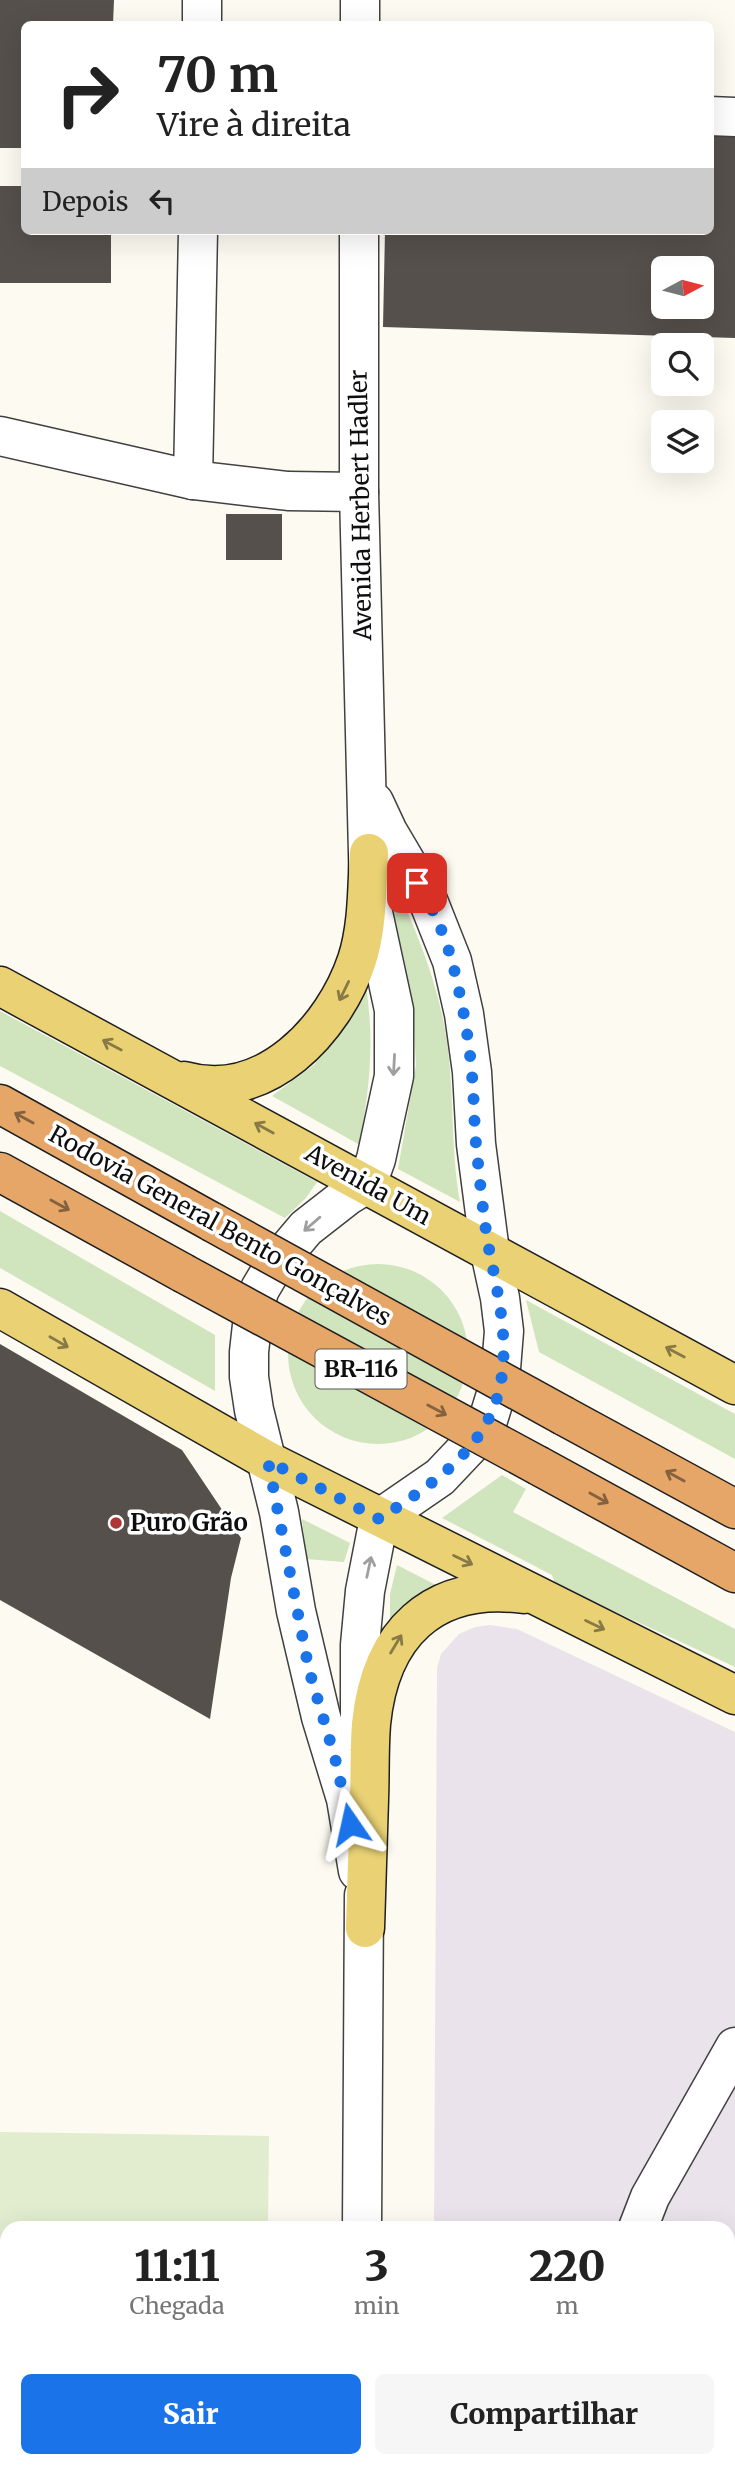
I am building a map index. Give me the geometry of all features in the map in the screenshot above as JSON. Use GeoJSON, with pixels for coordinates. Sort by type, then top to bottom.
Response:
{"type":"FeatureCollection","features":[{"type":"Feature","properties":{"kind":"highway","name":"Rodovia General Bento Gonçalves"},"geometry":{"type":"LineString","coordinates":[[0,1104],[735,1509]]}},
{"type":"Feature","properties":{"kind":"highway","name":"BR-116"},"geometry":{"type":"LineString","coordinates":[[0,1172],[735,1573]]}},
{"type":"Feature","properties":{"kind":"main road"},"geometry":{"type":"LineString","coordinates":[[172,1077],[209,1085],[244,1079],[280,1065],[312,1037],[341,997],[357,960],[365,913],[369,853]]}},
{"type":"Feature","properties":{"kind":"main road","name":"Avenida Um"},"geometry":{"type":"LineString","coordinates":[[0,986],[735,1385]]}},
{"type":"Feature","properties":{"kind":"main road"},"geometry":{"type":"LineString","coordinates":[[0,1308],[268,1461],[379,1519],[735,1695]]}},
{"type":"Feature","properties":{"kind":"main road"},"geometry":{"type":"LineString","coordinates":[[365,1928],[371,1722],[387,1662],[396,1642],[419,1615],[456,1598],[510,1592],[534,1595]]}},
{"type":"Feature","properties":{"kind":"street"},"geometry":{"type":"LineString","coordinates":[[202,0],[202,21]]}},
{"type":"Feature","properties":{"kind":"street"},"geometry":{"type":"LineString","coordinates":[[360,0],[360,21]]}},
{"type":"Feature","properties":{"kind":"street"},"geometry":{"type":"LineString","coordinates":[[714,116],[735,117]]}},
{"type":"Feature","properties":{"kind":"street"},"geometry":{"type":"LineString","coordinates":[[193,480],[198,235]]}},
{"type":"Feature","properties":{"kind":"street","name":"Avenida Herbert Hadler"},"geometry":{"type":"LineString","coordinates":[[359,235],[359,492],[370,909],[390,987],[396,1036],[394,1076],[376,1159],[367,1184]]}},
{"type":"Feature","properties":{"kind":"street"},"geometry":{"type":"LineString","coordinates":[[0,436],[193,480],[288,491],[359,492]]}},
{"type":"Feature","properties":{"kind":"street","name":"Avenida Herbert Hadler"},"geometry":{"type":"LineString","coordinates":[[368,780],[382,821],[427,898],[452,961],[464,1014],[472,1072],[476,1143],[490,1252],[504,1331],[500,1381],[488,1420],[475,1440],[440,1477],[379,1519]]}},
{"type":"Feature","properties":{"kind":"street"},"geometry":{"type":"LineString","coordinates":[[365,1928],[346,1799],[309,1670],[249,1377],[250,1328],[260,1289],[273,1267],[306,1228],[367,1184]]}},
{"type":"Feature","properties":{"kind":"street"},"geometry":{"type":"LineString","coordinates":[[362,2221],[365,1928],[360,1782],[360,1645],[365,1591],[379,1519]]}},
{"type":"Feature","properties":{"kind":"street"},"geometry":{"type":"LineString","coordinates":[[641,2221],[650,2197],[735,2047]]}},
{"type":"Feature","properties":{"kind":"shaded area"},"geometry":{"type":"Polygon","coordinates":[[[490,1625],[517,1629],[735,1732],[735,2221],[434,2221],[437,1668],[441,1654],[459,1634],[475,1627],[490,1625]]]}},
{"type":"Feature","properties":{"kind":"green space"},"geometry":{"type":"Polygon","coordinates":[[[382,854],[420,943],[441,1012],[451,1077],[460,1202],[398,1169],[416,1065],[412,998],[389,911],[382,854]]]}},
{"type":"Feature","properties":{"kind":"green space"},"geometry":{"type":"Polygon","coordinates":[[[366,986],[370,1066],[360,1145],[272,1096],[315,1064],[340,1033],[366,986]]]}},
{"type":"Feature","properties":{"kind":"green space"},"geometry":{"type":"Polygon","coordinates":[[[0,1011],[317,1182],[306,1198],[285,1218],[0,1066],[0,1011]]]}},
{"type":"Feature","properties":{"kind":"green space"},"geometry":{"type":"Polygon","coordinates":[[[0,1211],[215,1335],[215,1391],[0,1268],[0,1211]]]}},
{"type":"Feature","properties":{"kind":"green space"},"geometry":{"type":"Polygon","coordinates":[[[378,1264],[396,1265],[413,1271],[442,1290],[461,1319],[467,1336],[467,1372],[461,1389],[442,1418],[413,1437],[396,1443],[378,1444],[360,1443],[343,1437],[314,1418],[295,1389],[289,1372],[288,1354],[289,1336],[295,1319],[314,1290],[343,1271],[360,1265],[378,1264]]]}},
{"type":"Feature","properties":{"kind":"green space"},"geometry":{"type":"Polygon","coordinates":[[[526,1300],[735,1414],[735,1459],[539,1352],[526,1300]]]}},
{"type":"Feature","properties":{"kind":"green space"},"geometry":{"type":"Polygon","coordinates":[[[502,1475],[526,1489],[513,1512],[735,1629],[735,1667],[555,1584],[552,1575],[442,1518],[502,1475]]]}},
{"type":"Feature","properties":{"kind":"green space"},"geometry":{"type":"Polygon","coordinates":[[[302,1519],[350,1543],[344,1562],[306,1559],[302,1519]]]}},
{"type":"Feature","properties":{"kind":"green space"},"geometry":{"type":"Polygon","coordinates":[[[397,1565],[438,1586],[390,1623],[390,1594],[397,1565]]]}},
{"type":"Feature","properties":{"kind":"green space"},"geometry":{"type":"Polygon","coordinates":[[[0,2132],[269,2136],[268,2221],[0,2221],[0,2132]]]}},
{"type":"Feature","properties":{"kind":"building"},"geometry":{"type":"Polygon","coordinates":[[[0,0],[114,0],[113,21],[21,21],[21,148],[0,148],[0,0]]]}},
{"type":"Feature","properties":{"kind":"building"},"geometry":{"type":"Polygon","coordinates":[[[714,124],[735,125],[735,338],[714,337],[714,333],[651,333],[651,335],[383,327],[385,235],[714,235],[714,124]]]}},
{"type":"Feature","properties":{"kind":"building"},"geometry":{"type":"Polygon","coordinates":[[[0,186],[21,186],[21,235],[111,235],[111,283],[0,283],[0,186]]]}},
{"type":"Feature","properties":{"kind":"building"},"geometry":{"type":"Polygon","coordinates":[[[226,514],[282,514],[282,560],[226,560],[226,514]]]}},
{"type":"Feature","properties":{"kind":"building","name":"Puro Grão"},"geometry":{"type":"Polygon","coordinates":[[[0,1344],[182,1450],[241,1538],[231,1578],[210,1719],[0,1600],[0,1344]]]}},
{"type":"Feature","properties":{"kind":"place","name":"Puro Grão"},"geometry":{"type":"Point","coordinates":[116,1523]}},
{"type":"Feature","properties":{"kind":"route"},"geometry":{"type":"LineString","coordinates":[[350,1824],[346,1799],[309,1670],[268,1461],[379,1519],[440,1477],[475,1440],[488,1420],[495,1401],[500,1381],[504,1331],[490,1252],[476,1143],[472,1072],[464,1014],[452,961],[427,898],[417,883]]}}]}
